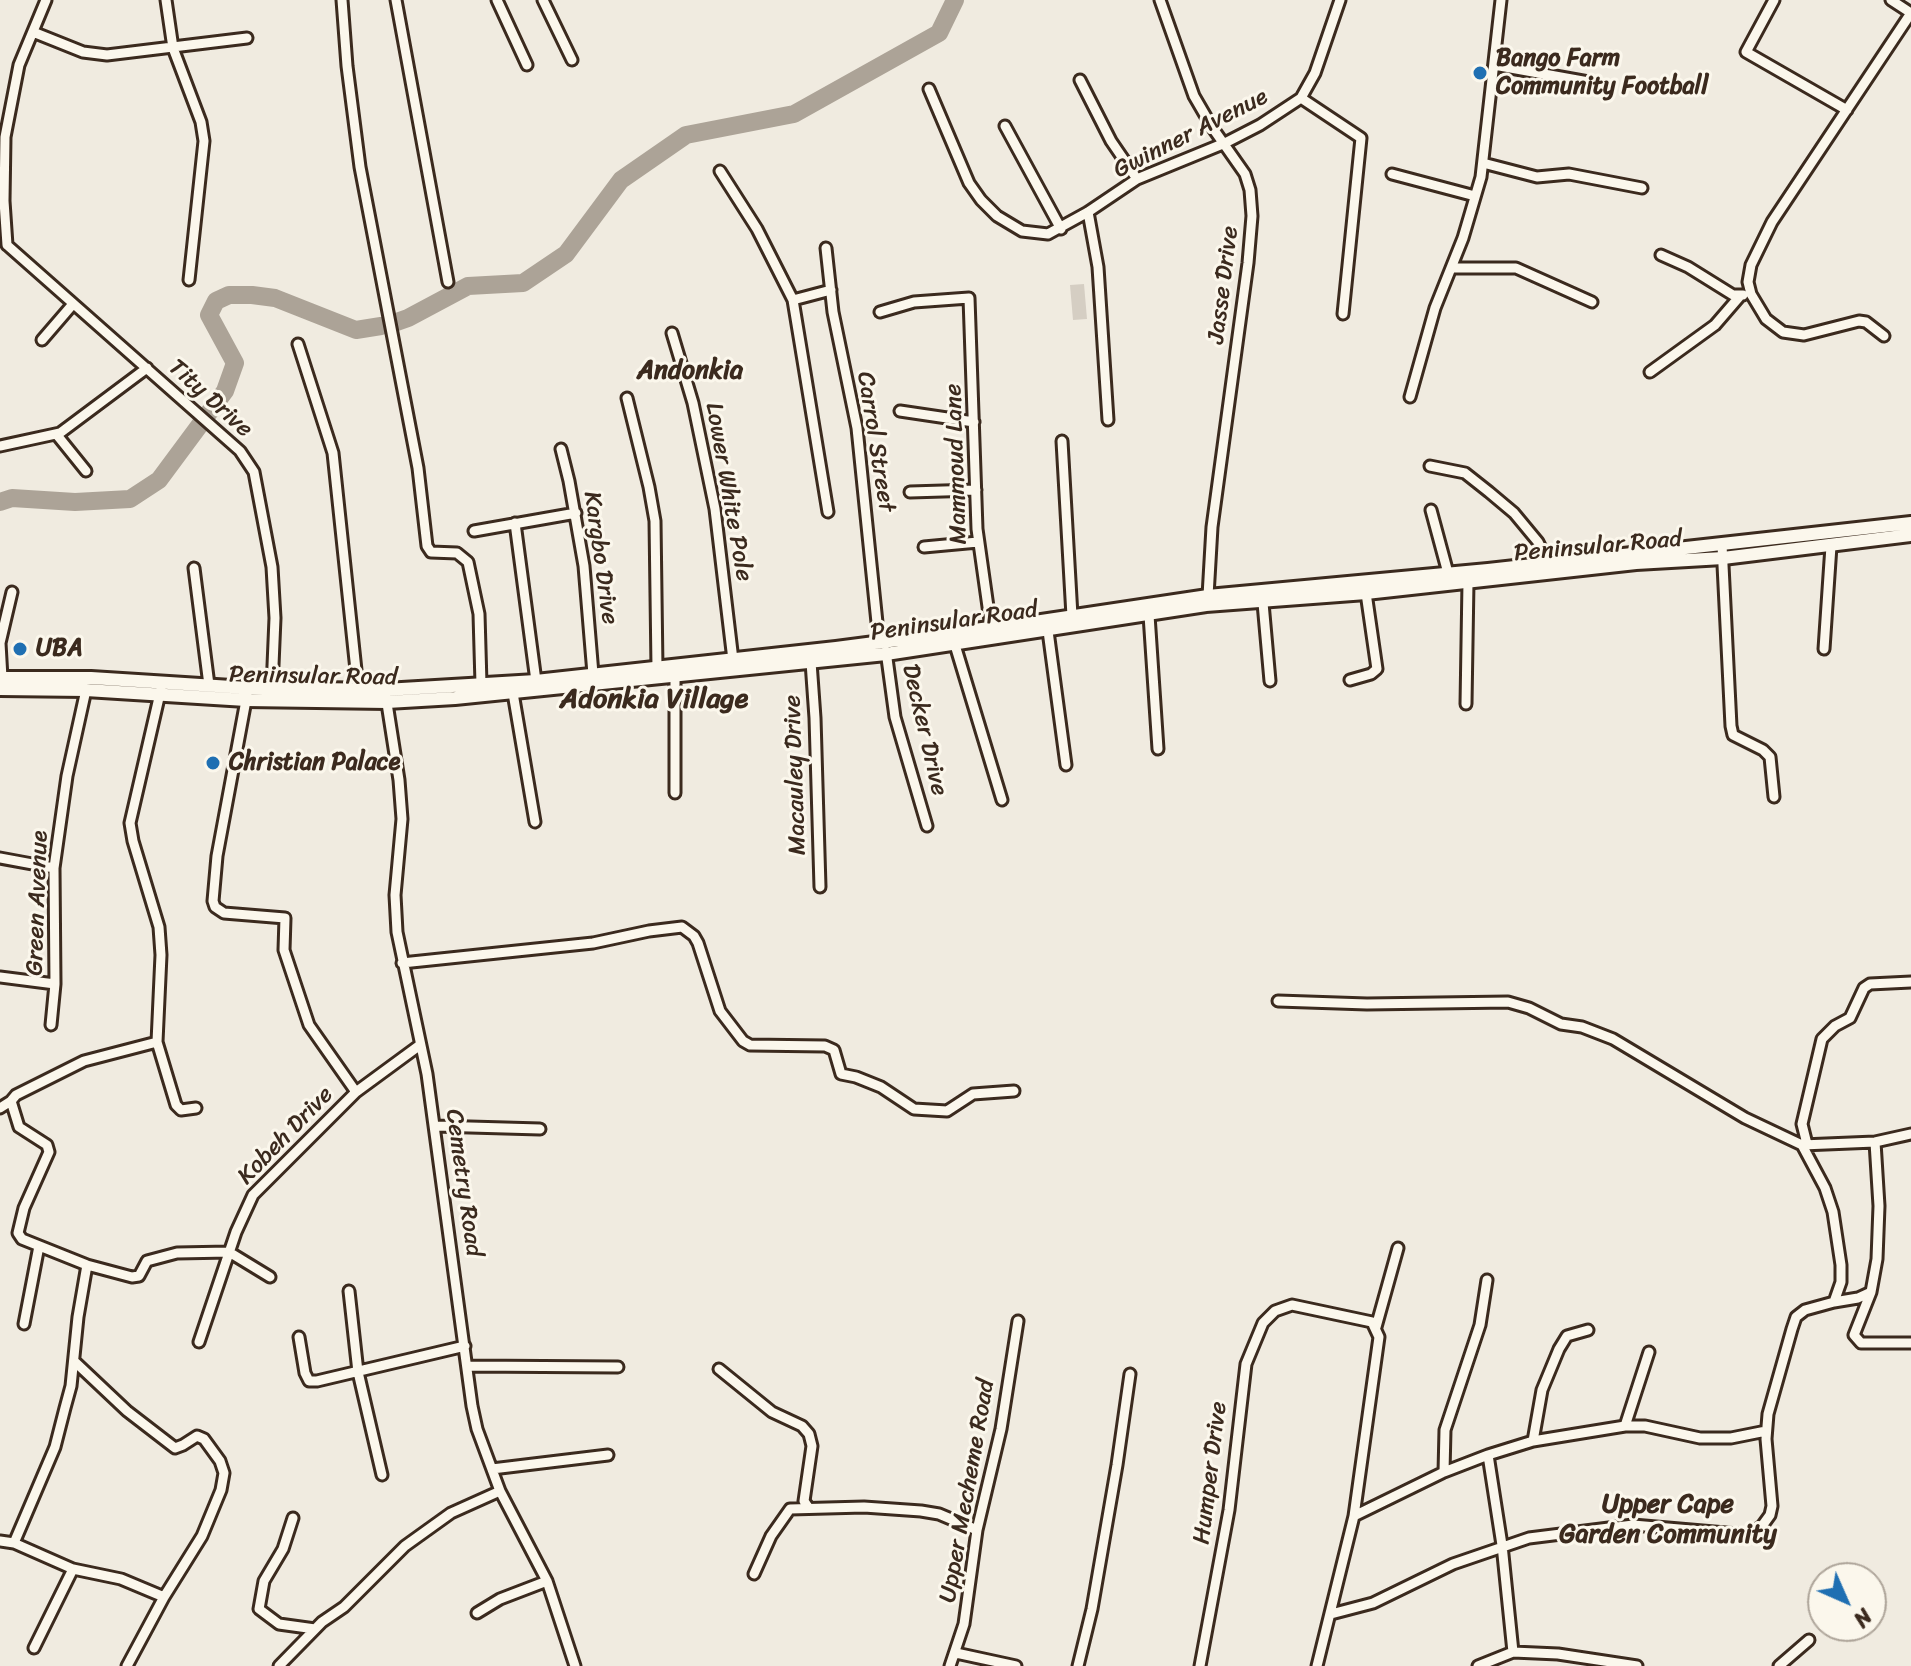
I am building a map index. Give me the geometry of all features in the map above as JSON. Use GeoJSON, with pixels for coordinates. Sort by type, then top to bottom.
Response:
{"type":"FeatureCollection","features":[{"type":"Feature","properties":{"kind":"main road","name":"Peninsular Road"},"geometry":{"type":"LineString","coordinates":[[1,682],[86,690],[209,685],[247,694],[272,689],[358,689],[386,696],[481,684],[883,646],[955,645],[1206,605],[1366,593],[1636,563],[1911,523]]}},
{"type":"Feature","properties":{"kind":"main road","name":"Peninsular Road"},"geometry":{"type":"LineString","coordinates":[[1,682],[91,678],[161,689],[247,694],[386,696],[513,693],[811,662],[991,628],[1208,596],[1548,562],[1831,546],[1911,535]]}},
{"type":"Feature","properties":{"kind":"street"},"geometry":{"type":"LineString","coordinates":[[4,244],[5,137],[19,65],[46,0]]}},
{"type":"Feature","properties":{"kind":"street"},"geometry":{"type":"LineString","coordinates":[[166,0],[173,48],[201,122],[204,141],[189,280]]}},
{"type":"Feature","properties":{"kind":"street"},"geometry":{"type":"LineString","coordinates":[[342,0],[360,167],[418,468],[427,546],[436,553],[457,553],[468,562],[479,614],[481,684]]}},
{"type":"Feature","properties":{"kind":"street"},"geometry":{"type":"LineString","coordinates":[[396,0],[448,282]]}},
{"type":"Feature","properties":{"kind":"street"},"geometry":{"type":"LineString","coordinates":[[497,0],[527,65]]}},
{"type":"Feature","properties":{"kind":"street"},"geometry":{"type":"LineString","coordinates":[[543,0],[572,60]]}},
{"type":"Feature","properties":{"kind":"street","name":"Jasse Drive"},"geometry":{"type":"LineString","coordinates":[[1160,0],[1194,96],[1245,174],[1250,190],[1252,216],[1248,263],[1212,527],[1208,596]]}},
{"type":"Feature","properties":{"kind":"street","name":"Gwinner Avenue"},"geometry":{"type":"LineString","coordinates":[[929,89],[969,183],[981,200],[997,216],[1022,231],[1048,234],[1061,229],[1137,179],[1225,143],[1301,98],[1315,73],[1340,0]]}},
{"type":"Feature","properties":{"kind":"street"},"geometry":{"type":"LineString","coordinates":[[1410,397],[1435,308],[1475,196],[1483,163],[1501,0]]}},
{"type":"Feature","properties":{"kind":"street"},"geometry":{"type":"LineString","coordinates":[[1774,0],[1746,52],[1847,110]]}},
{"type":"Feature","properties":{"kind":"street"},"geometry":{"type":"LineString","coordinates":[[1650,372],[1715,325],[1745,295],[1751,265],[1772,222],[1911,13],[1891,0]]}},
{"type":"Feature","properties":{"kind":"street"},"geometry":{"type":"LineString","coordinates":[[33,32],[95,55],[247,38]]}},
{"type":"Feature","properties":{"kind":"street"},"geometry":{"type":"LineString","coordinates":[[1494,65],[1594,83]]}},
{"type":"Feature","properties":{"kind":"street"},"geometry":{"type":"LineString","coordinates":[[1080,80],[1111,141],[1137,179]]}},
{"type":"Feature","properties":{"kind":"street"},"geometry":{"type":"LineString","coordinates":[[1301,98],[1361,138],[1343,314]]}},
{"type":"Feature","properties":{"kind":"street"},"geometry":{"type":"LineString","coordinates":[[1005,126],[1061,229]]}},
{"type":"Feature","properties":{"kind":"street"},"geometry":{"type":"LineString","coordinates":[[1483,163],[1537,177],[1569,174],[1642,188]]}},
{"type":"Feature","properties":{"kind":"street"},"geometry":{"type":"LineString","coordinates":[[720,171],[757,229],[793,300],[828,512]]}},
{"type":"Feature","properties":{"kind":"street"},"geometry":{"type":"LineString","coordinates":[[1392,174],[1475,196]]}},
{"type":"Feature","properties":{"kind":"street"},"geometry":{"type":"LineString","coordinates":[[1088,212],[1098,267],[1108,420]]}},
{"type":"Feature","properties":{"kind":"street","name":"Tity Drive"},"geometry":{"type":"LineString","coordinates":[[4,244],[240,451],[254,472],[272,567],[275,618],[272,689]]}},
{"type":"Feature","properties":{"kind":"street","name":"Carrol Street"},"geometry":{"type":"LineString","coordinates":[[826,248],[833,312],[857,428],[883,646]]}},
{"type":"Feature","properties":{"kind":"street"},"geometry":{"type":"LineString","coordinates":[[1661,255],[1688,267],[1733,295],[1745,295],[1766,319],[1783,332],[1804,335],[1859,321],[1866,322],[1884,336]]}},
{"type":"Feature","properties":{"kind":"street"},"geometry":{"type":"LineString","coordinates":[[1451,268],[1516,268],[1592,302]]}},
{"type":"Feature","properties":{"kind":"street"},"geometry":{"type":"LineString","coordinates":[[793,300],[831,290]]}},
{"type":"Feature","properties":{"kind":"street","name":"Mammoud Lane"},"geometry":{"type":"LineString","coordinates":[[880,312],[914,302],[969,298],[978,542],[991,628]]}},
{"type":"Feature","properties":{"kind":"street"},"geometry":{"type":"LineString","coordinates":[[42,340],[73,304]]}},
{"type":"Feature","properties":{"kind":"street","name":"Lower White Pole"},"geometry":{"type":"LineString","coordinates":[[672,333],[693,403],[715,509],[733,660]]}},
{"type":"Feature","properties":{"kind":"street"},"geometry":{"type":"LineString","coordinates":[[298,344],[333,453],[358,689]]}},
{"type":"Feature","properties":{"kind":"street"},"geometry":{"type":"LineString","coordinates":[[0,446],[57,435],[147,368]]}},
{"type":"Feature","properties":{"kind":"street"},"geometry":{"type":"LineString","coordinates":[[627,398],[655,521],[657,668]]}},
{"type":"Feature","properties":{"kind":"street"},"geometry":{"type":"LineString","coordinates":[[900,411],[974,422]]}},
{"type":"Feature","properties":{"kind":"street"},"geometry":{"type":"LineString","coordinates":[[57,435],[86,471]]}},
{"type":"Feature","properties":{"kind":"street"},"geometry":{"type":"LineString","coordinates":[[1062,441],[1072,616]]}},
{"type":"Feature","properties":{"kind":"street","name":"Kargbo Drive"},"geometry":{"type":"LineString","coordinates":[[561,449],[576,513],[590,620],[593,674]]}},
{"type":"Feature","properties":{"kind":"street"},"geometry":{"type":"LineString","coordinates":[[1430,466],[1465,473],[1477,482],[1514,513],[1538,542],[1548,562]]}},
{"type":"Feature","properties":{"kind":"street"},"geometry":{"type":"LineString","coordinates":[[910,492],[976,490]]}},
{"type":"Feature","properties":{"kind":"street"},"geometry":{"type":"LineString","coordinates":[[1431,510],[1448,573]]}},
{"type":"Feature","properties":{"kind":"street"},"geometry":{"type":"LineString","coordinates":[[474,531],[576,513]]}},
{"type":"Feature","properties":{"kind":"street"},"geometry":{"type":"LineString","coordinates":[[515,523],[536,681]]}},
{"type":"Feature","properties":{"kind":"street"},"geometry":{"type":"LineString","coordinates":[[924,547],[978,542]]}},
{"type":"Feature","properties":{"kind":"street"},"geometry":{"type":"LineString","coordinates":[[1824,649],[1831,546]]}},
{"type":"Feature","properties":{"kind":"street"},"geometry":{"type":"LineString","coordinates":[[1722,552],[1731,726],[1733,735],[1763,750],[1770,757],[1774,797]]}},
{"type":"Feature","properties":{"kind":"street"},"geometry":{"type":"LineString","coordinates":[[194,568],[209,685]]}},
{"type":"Feature","properties":{"kind":"street"},"geometry":{"type":"LineString","coordinates":[[1466,704],[1468,582]]}},
{"type":"Feature","properties":{"kind":"street"},"geometry":{"type":"LineString","coordinates":[[1,682],[0,643],[12,592]]}},
{"type":"Feature","properties":{"kind":"street"},"geometry":{"type":"LineString","coordinates":[[1350,680],[1377,669],[1366,593]]}},
{"type":"Feature","properties":{"kind":"street"},"geometry":{"type":"LineString","coordinates":[[1263,603],[1270,681]]}},
{"type":"Feature","properties":{"kind":"street"},"geometry":{"type":"LineString","coordinates":[[1149,615],[1158,749]]}},
{"type":"Feature","properties":{"kind":"street"},"geometry":{"type":"LineString","coordinates":[[1048,631],[1066,765]]}},
{"type":"Feature","properties":{"kind":"street"},"geometry":{"type":"LineString","coordinates":[[955,645],[1002,800]]}},
{"type":"Feature","properties":{"kind":"street","name":"Decker Drive"},"geometry":{"type":"LineString","coordinates":[[883,646],[899,735],[927,826]]}},
{"type":"Feature","properties":{"kind":"street","name":"Macauley Drive"},"geometry":{"type":"LineString","coordinates":[[811,662],[820,887]]}},
{"type":"Feature","properties":{"kind":"street"},"geometry":{"type":"LineString","coordinates":[[675,676],[675,793]]}},
{"type":"Feature","properties":{"kind":"street"},"geometry":{"type":"LineString","coordinates":[[161,689],[130,823],[159,927],[161,955],[157,1042],[176,1105],[181,1110],[196,1108]]}},
{"type":"Feature","properties":{"kind":"street","name":"Green Avenue"},"geometry":{"type":"LineString","coordinates":[[51,1025],[55,984],[54,868],[67,776],[86,690]]}},
{"type":"Feature","properties":{"kind":"street"},"geometry":{"type":"LineString","coordinates":[[513,693],[535,822]]}},
{"type":"Feature","properties":{"kind":"street"},"geometry":{"type":"LineString","coordinates":[[247,694],[217,856],[213,901],[215,907],[224,913],[285,918],[284,950],[309,1025],[356,1092]]}},
{"type":"Feature","properties":{"kind":"street","name":"Cemetry Road"},"geometry":{"type":"LineString","coordinates":[[386,696],[402,819],[395,895],[402,963],[435,1126],[477,1429],[500,1491],[547,1581],[575,1666]]}},
{"type":"Feature","properties":{"kind":"street"},"geometry":{"type":"LineString","coordinates":[[0,858],[54,868]]}},
{"type":"Feature","properties":{"kind":"street"},"geometry":{"type":"LineString","coordinates":[[402,963],[593,943],[682,927],[698,943],[720,1011],[743,1041],[750,1045],[825,1046],[834,1050],[841,1074],[881,1087],[914,1109],[947,1111],[973,1094],[1014,1091]]}},
{"type":"Feature","properties":{"kind":"street"},"geometry":{"type":"LineString","coordinates":[[0,977],[55,984]]}},
{"type":"Feature","properties":{"kind":"street"},"geometry":{"type":"LineString","coordinates":[[1834,1302],[1841,1282],[1841,1265],[1833,1212],[1804,1144],[1802,1124],[1822,1039],[1835,1026],[1850,1018],[1864,988],[1870,984],[1911,982]]}},
{"type":"Feature","properties":{"kind":"street"},"geometry":{"type":"LineString","coordinates":[[1278,1001],[1367,1004],[1508,1002],[1561,1024],[1582,1027],[1613,1039],[1745,1118],[1804,1144],[1875,1142],[1911,1134]]}},
{"type":"Feature","properties":{"kind":"street"},"geometry":{"type":"LineString","coordinates":[[157,1042],[84,1061],[25,1089],[5,1105],[19,1127],[47,1145],[49,1152],[18,1226],[22,1239],[87,1265],[132,1277],[139,1276],[147,1261],[177,1253],[229,1252],[270,1277]]}},
{"type":"Feature","properties":{"kind":"street","name":"Kobeh Drive"},"geometry":{"type":"LineString","coordinates":[[199,1342],[229,1252],[253,1195],[356,1092],[420,1045]]}},
{"type":"Feature","properties":{"kind":"street"},"geometry":{"type":"LineString","coordinates":[[435,1126],[540,1129]]}},
{"type":"Feature","properties":{"kind":"street"},"geometry":{"type":"LineString","coordinates":[[1875,1142],[1879,1206],[1877,1259],[1871,1292],[1854,1335],[1856,1341],[1911,1343]]}},
{"type":"Feature","properties":{"kind":"street"},"geometry":{"type":"LineString","coordinates":[[24,1324],[39,1246]]}},
{"type":"Feature","properties":{"kind":"street"},"geometry":{"type":"LineString","coordinates":[[1317,1666],[1354,1516],[1379,1337],[1376,1327],[1398,1248]]}},
{"type":"Feature","properties":{"kind":"street"},"geometry":{"type":"LineString","coordinates":[[14,1543],[55,1447],[71,1386],[87,1265]]}},
{"type":"Feature","properties":{"kind":"street"},"geometry":{"type":"LineString","coordinates":[[1444,1472],[1445,1430],[1480,1325],[1487,1280]]}},
{"type":"Feature","properties":{"kind":"street"},"geometry":{"type":"LineString","coordinates":[[349,1291],[358,1372],[382,1475]]}},
{"type":"Feature","properties":{"kind":"street"},"geometry":{"type":"LineString","coordinates":[[1331,1614],[1373,1603],[1453,1564],[1529,1538],[1633,1525],[1749,1535],[1762,1526],[1772,1506],[1766,1431],[1768,1414],[1796,1317],[1805,1310],[1871,1292]]}},
{"type":"Feature","properties":{"kind":"street","name":"Humper Drive"},"geometry":{"type":"LineString","coordinates":[[1200,1666],[1229,1510],[1246,1364],[1263,1323],[1275,1311],[1292,1305],[1362,1319],[1376,1327]]}},
{"type":"Feature","properties":{"kind":"street","name":"Upper Mecheme Road"},"geometry":{"type":"LineString","coordinates":[[950,1666],[968,1602],[977,1530],[1001,1429],[1018,1321]]}},
{"type":"Feature","properties":{"kind":"street"},"geometry":{"type":"LineString","coordinates":[[1533,1441],[1542,1390],[1550,1367],[1567,1336],[1588,1330]]}},
{"type":"Feature","properties":{"kind":"street"},"geometry":{"type":"LineString","coordinates":[[299,1337],[309,1381],[465,1346]]}},
{"type":"Feature","properties":{"kind":"street"},"geometry":{"type":"LineString","coordinates":[[1625,1426],[1649,1352]]}},
{"type":"Feature","properties":{"kind":"street"},"geometry":{"type":"LineString","coordinates":[[74,1361],[127,1411],[175,1448],[197,1436],[212,1447],[224,1473],[221,1490],[202,1536],[164,1597],[127,1666]]}},
{"type":"Feature","properties":{"kind":"street"},"geometry":{"type":"LineString","coordinates":[[468,1366],[618,1367]]}},
{"type":"Feature","properties":{"kind":"street"},"geometry":{"type":"LineString","coordinates":[[719,1369],[772,1412],[802,1426],[809,1434],[812,1446],[804,1501],[808,1507],[814,1510],[864,1507],[921,1511],[939,1514],[977,1530]]}},
{"type":"Feature","properties":{"kind":"street"},"geometry":{"type":"LineString","coordinates":[[1078,1666],[1092,1609],[1130,1374]]}},
{"type":"Feature","properties":{"kind":"street"},"geometry":{"type":"LineString","coordinates":[[1354,1516],[1444,1472],[1533,1441],[1625,1426],[1645,1426],[1700,1438],[1731,1438],[1766,1431]]}},
{"type":"Feature","properties":{"kind":"street"},"geometry":{"type":"LineString","coordinates":[[492,1469],[608,1455]]}},
{"type":"Feature","properties":{"kind":"street"},"geometry":{"type":"LineString","coordinates":[[1488,1455],[1502,1545],[1513,1652]]}},
{"type":"Feature","properties":{"kind":"street"},"geometry":{"type":"LineString","coordinates":[[279,1666],[405,1546],[470,1503],[500,1491]]}},
{"type":"Feature","properties":{"kind":"street"},"geometry":{"type":"LineString","coordinates":[[754,1574],[771,1536],[790,1509],[808,1507]]}},
{"type":"Feature","properties":{"kind":"street"},"geometry":{"type":"LineString","coordinates":[[293,1518],[283,1549],[264,1581],[259,1609],[279,1624],[315,1629]]}},
{"type":"Feature","properties":{"kind":"street"},"geometry":{"type":"LineString","coordinates":[[0,1541],[14,1543],[73,1569],[107,1575],[164,1597]]}},
{"type":"Feature","properties":{"kind":"street"},"geometry":{"type":"LineString","coordinates":[[34,1648],[73,1569]]}},
{"type":"Feature","properties":{"kind":"street"},"geometry":{"type":"LineString","coordinates":[[477,1613],[500,1599],[547,1581]]}},
{"type":"Feature","properties":{"kind":"street"},"geometry":{"type":"LineString","coordinates":[[1779,1666],[1807,1642]]}},
{"type":"Feature","properties":{"kind":"street"},"geometry":{"type":"LineString","coordinates":[[1478,1666],[1513,1652],[1558,1654],[1637,1666]]}},
{"type":"Feature","properties":{"kind":"street"},"geometry":{"type":"LineString","coordinates":[[956,1653],[1016,1666]]}},
{"type":"Feature","properties":{"kind":"shaded area"},"geometry":{"type":"Polygon","coordinates":[[[1084,284],[1087,319],[1073,320],[1070,285],[1084,284]]]}},
{"type":"Feature","properties":{"kind":"waterway"},"geometry":{"type":"LineString","coordinates":[[391,324],[468,286],[523,283],[566,254],[621,180],[686,135],[794,114],[939,33],[955,0]]}},
{"type":"Feature","properties":{"kind":"waterway"},"geometry":{"type":"LineString","coordinates":[[0,502],[12,498],[75,502],[130,499],[159,480],[225,391],[235,363],[209,315],[216,301],[229,295],[275,298],[356,330],[381,326]]}},
{"type":"Feature","properties":{"kind":"place","name":"Bango Farm Community Football"},"geometry":{"type":"Point","coordinates":[1480,73]}},
{"type":"Feature","properties":{"kind":"place","name":"UBA"},"geometry":{"type":"Point","coordinates":[20,649]}},
{"type":"Feature","properties":{"kind":"place","name":"Christian Palace"},"geometry":{"type":"Point","coordinates":[213,763]}},
{"type":"Feature","properties":{"kind":"district","name":"Andonkia"},"geometry":{"type":"Point","coordinates":[690,371]}},
{"type":"Feature","properties":{"kind":"district","name":"Adonkia Village"},"geometry":{"type":"Point","coordinates":[654,700]}},
{"type":"Feature","properties":{"kind":"district","name":"Upper Cape Garden Community"},"geometry":{"type":"Point","coordinates":[1668,1520]}}]}
